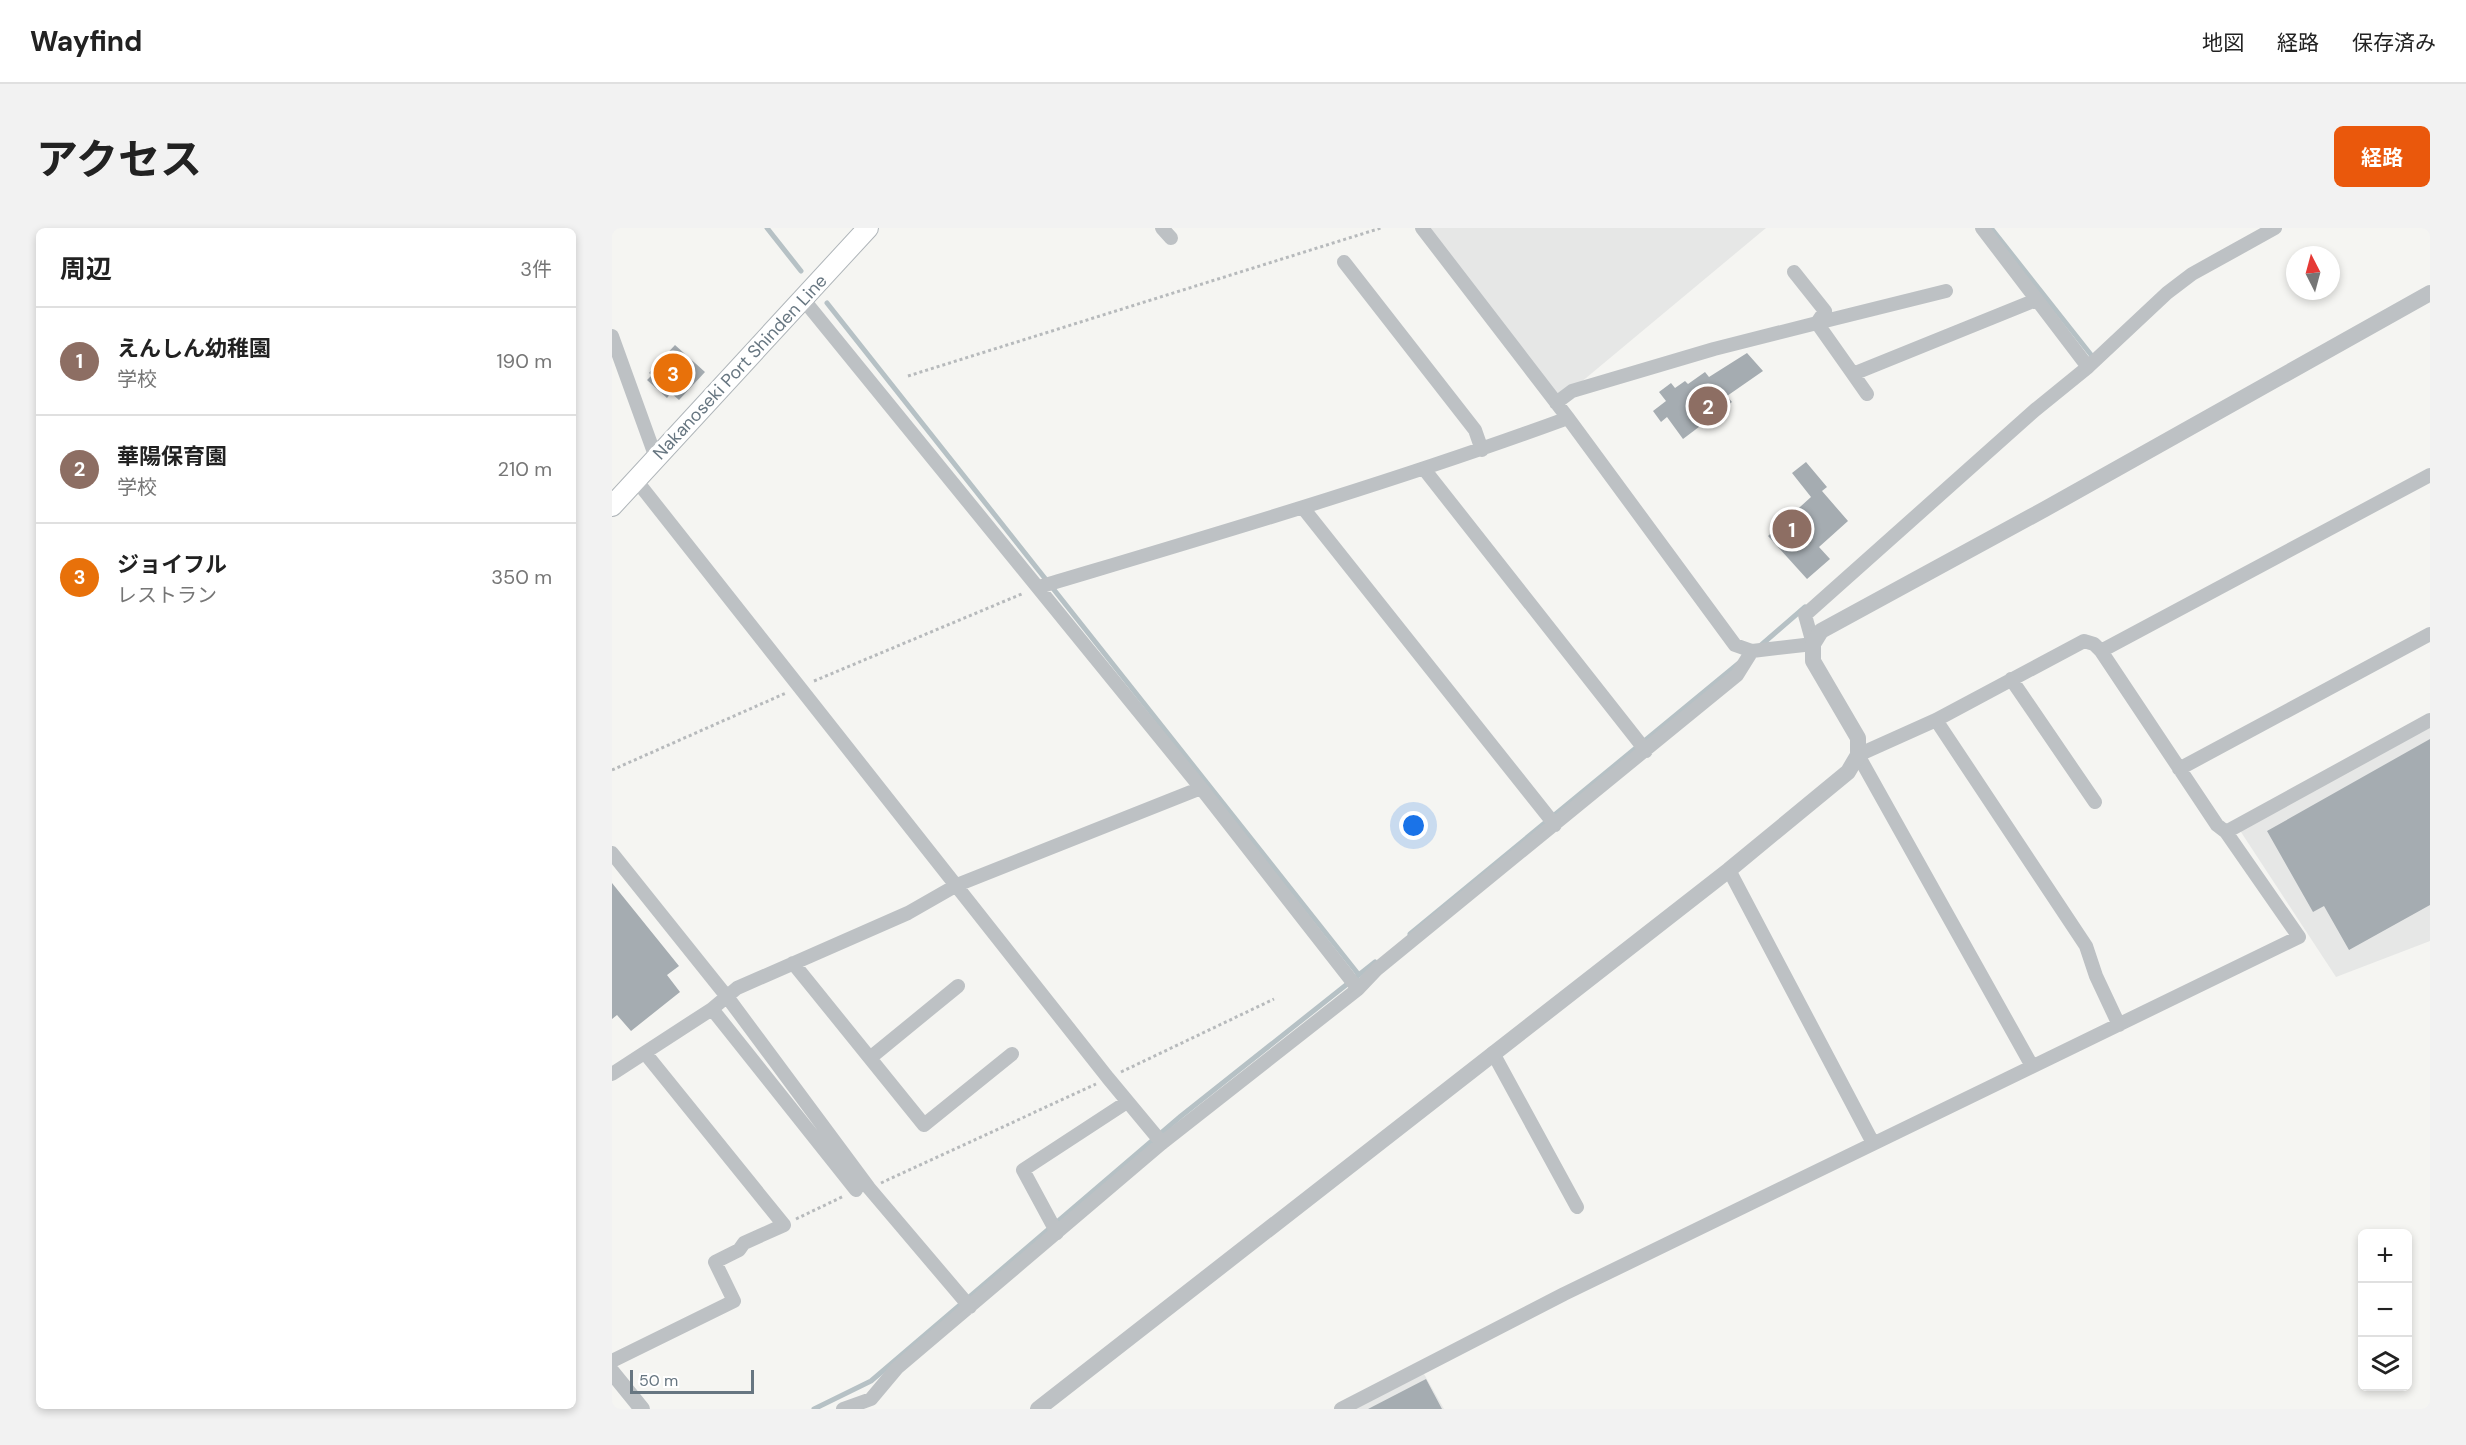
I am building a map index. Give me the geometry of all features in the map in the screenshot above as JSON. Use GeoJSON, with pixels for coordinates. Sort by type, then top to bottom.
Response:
{"type":"FeatureCollection","features":[{"type":"Feature","properties":{"kind":"main road","name":"Nakanoseki Port Shinden Line"},"geometry":{"type":"LineString","coordinates":[[612,506],[868,228]]}},
{"type":"Feature","properties":{"kind":"street"},"geometry":{"type":"LineString","coordinates":[[1422,228],[1568,418],[1735,645],[1752,651],[1813,644]]}},
{"type":"Feature","properties":{"kind":"street"},"geometry":{"type":"LineString","coordinates":[[1982,228],[2088,367]]}},
{"type":"Feature","properties":{"kind":"street"},"geometry":{"type":"LineString","coordinates":[[1038,1409],[1729,870],[1848,772],[1858,754],[1858,738],[1813,661],[1813,644],[1805,615],[2035,410],[2088,367],[2167,293],[2192,274],[2275,228]]}},
{"type":"Feature","properties":{"kind":"street"},"geometry":{"type":"LineString","coordinates":[[1344,262],[1475,430],[1482,450]]}},
{"type":"Feature","properties":{"kind":"street"},"geometry":{"type":"LineString","coordinates":[[1794,272],[1825,311],[1817,323]]}},
{"type":"Feature","properties":{"kind":"street"},"geometry":{"type":"LineString","coordinates":[[1556,403],[1572,391],[1714,349],[1946,291]]}},
{"type":"Feature","properties":{"kind":"street"},"geometry":{"type":"LineString","coordinates":[[1813,644],[1821,631],[2045,510],[2430,293]]}},
{"type":"Feature","properties":{"kind":"street"},"geometry":{"type":"LineString","coordinates":[[803,299],[1201,788],[1358,989]]}},
{"type":"Feature","properties":{"kind":"street"},"geometry":{"type":"LineString","coordinates":[[1853,374],[2036,300]]}},
{"type":"Feature","properties":{"kind":"street"},"geometry":{"type":"LineString","coordinates":[[1817,323],[1867,394]]}},
{"type":"Feature","properties":{"kind":"street"},"geometry":{"type":"LineString","coordinates":[[612,336],[615,355],[656,458]]}},
{"type":"Feature","properties":{"kind":"street"},"geometry":{"type":"LineString","coordinates":[[1039,587],[1303,508],[1482,450],[1568,418]]}},
{"type":"Feature","properties":{"kind":"street"},"geometry":{"type":"LineString","coordinates":[[1424,469],[1646,751]]}},
{"type":"Feature","properties":{"kind":"street"},"geometry":{"type":"LineString","coordinates":[[2101,651],[2430,475]]}},
{"type":"Feature","properties":{"kind":"street"},"geometry":{"type":"LineString","coordinates":[[636,480],[797,687],[1162,1143]]}},
{"type":"Feature","properties":{"kind":"street"},"geometry":{"type":"LineString","coordinates":[[1303,508],[1555,825]]}},
{"type":"Feature","properties":{"kind":"street"},"geometry":{"type":"LineString","coordinates":[[2179,769],[2430,634]]}},
{"type":"Feature","properties":{"kind":"street"},"geometry":{"type":"LineString","coordinates":[[1341,1409],[1564,1294],[2299,937],[2226,832],[2217,825],[2101,651],[2094,644],[2084,641],[1936,720],[1858,754]]}},
{"type":"Feature","properties":{"kind":"street"},"geometry":{"type":"LineString","coordinates":[[843,1409],[873,1404],[897,1368],[1162,1143],[1358,989],[1377,969],[1737,675],[1752,651]]}},
{"type":"Feature","properties":{"kind":"street"},"geometry":{"type":"LineString","coordinates":[[2011,679],[2095,802]]}},
{"type":"Feature","properties":{"kind":"street"},"geometry":{"type":"LineString","coordinates":[[1936,720],[2086,946],[2096,976],[2119,1025]]}},
{"type":"Feature","properties":{"kind":"street"},"geometry":{"type":"LineString","coordinates":[[2226,832],[2430,720]]}},
{"type":"Feature","properties":{"kind":"street"},"geometry":{"type":"LineString","coordinates":[[1858,754],[2032,1066]]}},
{"type":"Feature","properties":{"kind":"street"},"geometry":{"type":"LineString","coordinates":[[612,1074],[728,998],[737,988],[908,913],[957,885],[1201,788]]}},
{"type":"Feature","properties":{"kind":"street"},"geometry":{"type":"LineString","coordinates":[[612,853],[728,998],[863,1189]]}},
{"type":"Feature","properties":{"kind":"street"},"geometry":{"type":"LineString","coordinates":[[1729,870],[1873,1143]]}},
{"type":"Feature","properties":{"kind":"street"},"geometry":{"type":"LineString","coordinates":[[793,963],[924,1125],[1012,1054]]}},
{"type":"Feature","properties":{"kind":"street"},"geometry":{"type":"LineString","coordinates":[[870,1058],[958,986]]}},
{"type":"Feature","properties":{"kind":"street"},"geometry":{"type":"LineString","coordinates":[[712,1009],[863,1189],[970,1307]]}},
{"type":"Feature","properties":{"kind":"street"},"geometry":{"type":"LineString","coordinates":[[612,1361],[734,1301],[715,1262],[739,1250],[744,1243],[784,1225],[645,1053]]}},
{"type":"Feature","properties":{"kind":"street"},"geometry":{"type":"LineString","coordinates":[[1493,1053],[1577,1207]]}},
{"type":"Feature","properties":{"kind":"street"},"geometry":{"type":"LineString","coordinates":[[1057,1233],[1023,1170],[1127,1102]]}},
{"type":"Feature","properties":{"kind":"street"},"geometry":{"type":"LineString","coordinates":[[612,1372],[642,1409]]}},
{"type":"Feature","properties":{"kind":"path"},"geometry":{"type":"LineString","coordinates":[[908,376],[1381,228]]}},
{"type":"Feature","properties":{"kind":"path"},"geometry":{"type":"LineString","coordinates":[[612,770],[797,687],[1039,587]]}},
{"type":"Feature","properties":{"kind":"path"},"geometry":{"type":"LineString","coordinates":[[784,1225],[1108,1078],[1274,999]]}},
{"type":"Feature","properties":{"kind":"shaded area"},"geometry":{"type":"Polygon","coordinates":[[[1422,228],[1766,228],[1556,403],[1422,228]]]}},
{"type":"Feature","properties":{"kind":"shaded area"},"geometry":{"type":"Polygon","coordinates":[[[2430,723],[2430,941],[2336,977],[2239,829],[2430,723]]]}},
{"type":"Feature","properties":{"kind":"shaded area"},"geometry":{"type":"Polygon","coordinates":[[[1420,1367],[1444,1409],[1341,1409],[1420,1367]]]}},
{"type":"Feature","properties":{"kind":"building"},"geometry":{"type":"Polygon","coordinates":[[[675,345],[705,372],[679,400],[671,393],[667,398],[647,380],[652,375],[649,373],[675,345]]]}},
{"type":"Feature","properties":{"kind":"building"},"geometry":{"type":"Polygon","coordinates":[[[1747,353],[1763,371],[1727,396],[1732,402],[1683,439],[1667,417],[1661,422],[1653,411],[1666,401],[1659,392],[1671,383],[1675,388],[1685,381],[1688,384],[1705,372],[1709,377],[1747,353]]]}},
{"type":"Feature","properties":{"kind":"building"},"geometry":{"type":"Polygon","coordinates":[[[1806,462],[1827,487],[1822,491],[1848,521],[1819,547],[1830,559],[1807,579],[1768,536],[1811,497],[1792,473],[1806,462]]]}},
{"type":"Feature","properties":{"kind":"building"},"geometry":{"type":"Polygon","coordinates":[[[2430,739],[2430,905],[2349,950],[2324,906],[2313,912],[2267,831],[2430,739]]]}},
{"type":"Feature","properties":{"kind":"building"},"geometry":{"type":"Polygon","coordinates":[[[612,883],[679,966],[667,975],[680,992],[631,1031],[617,1015],[612,1019],[612,883]]]}},
{"type":"Feature","properties":{"kind":"building"},"geometry":{"type":"Polygon","coordinates":[[[1426,1379],[1442,1409],[1368,1409],[1426,1379]]]}},
{"type":"Feature","properties":{"kind":"waterway"},"geometry":{"type":"LineString","coordinates":[[767,228],[801,271]]}},
{"type":"Feature","properties":{"kind":"waterway"},"geometry":{"type":"LineString","coordinates":[[1991,228],[2092,356]]}},
{"type":"Feature","properties":{"kind":"waterway"},"geometry":{"type":"LineString","coordinates":[[827,303],[1359,975]]}},
{"type":"Feature","properties":{"kind":"waterway"},"geometry":{"type":"LineString","coordinates":[[1760,646],[1805,607]]}},
{"type":"Feature","properties":{"kind":"waterway"},"geometry":{"type":"LineString","coordinates":[[1410,934],[1739,663]]}},
{"type":"Feature","properties":{"kind":"waterway"},"geometry":{"type":"LineString","coordinates":[[814,1409],[871,1381],[1181,1116],[1375,962]]}},
{"type":"Feature","properties":{"kind":"place","name":"ジョイフル"},"geometry":{"type":"Point","coordinates":[673,373]}},
{"type":"Feature","properties":{"kind":"place","name":"華陽保育園"},"geometry":{"type":"Point","coordinates":[1708,406]}},
{"type":"Feature","properties":{"kind":"place","name":"えんしん幼稚園"},"geometry":{"type":"Point","coordinates":[1792,529]}}]}
